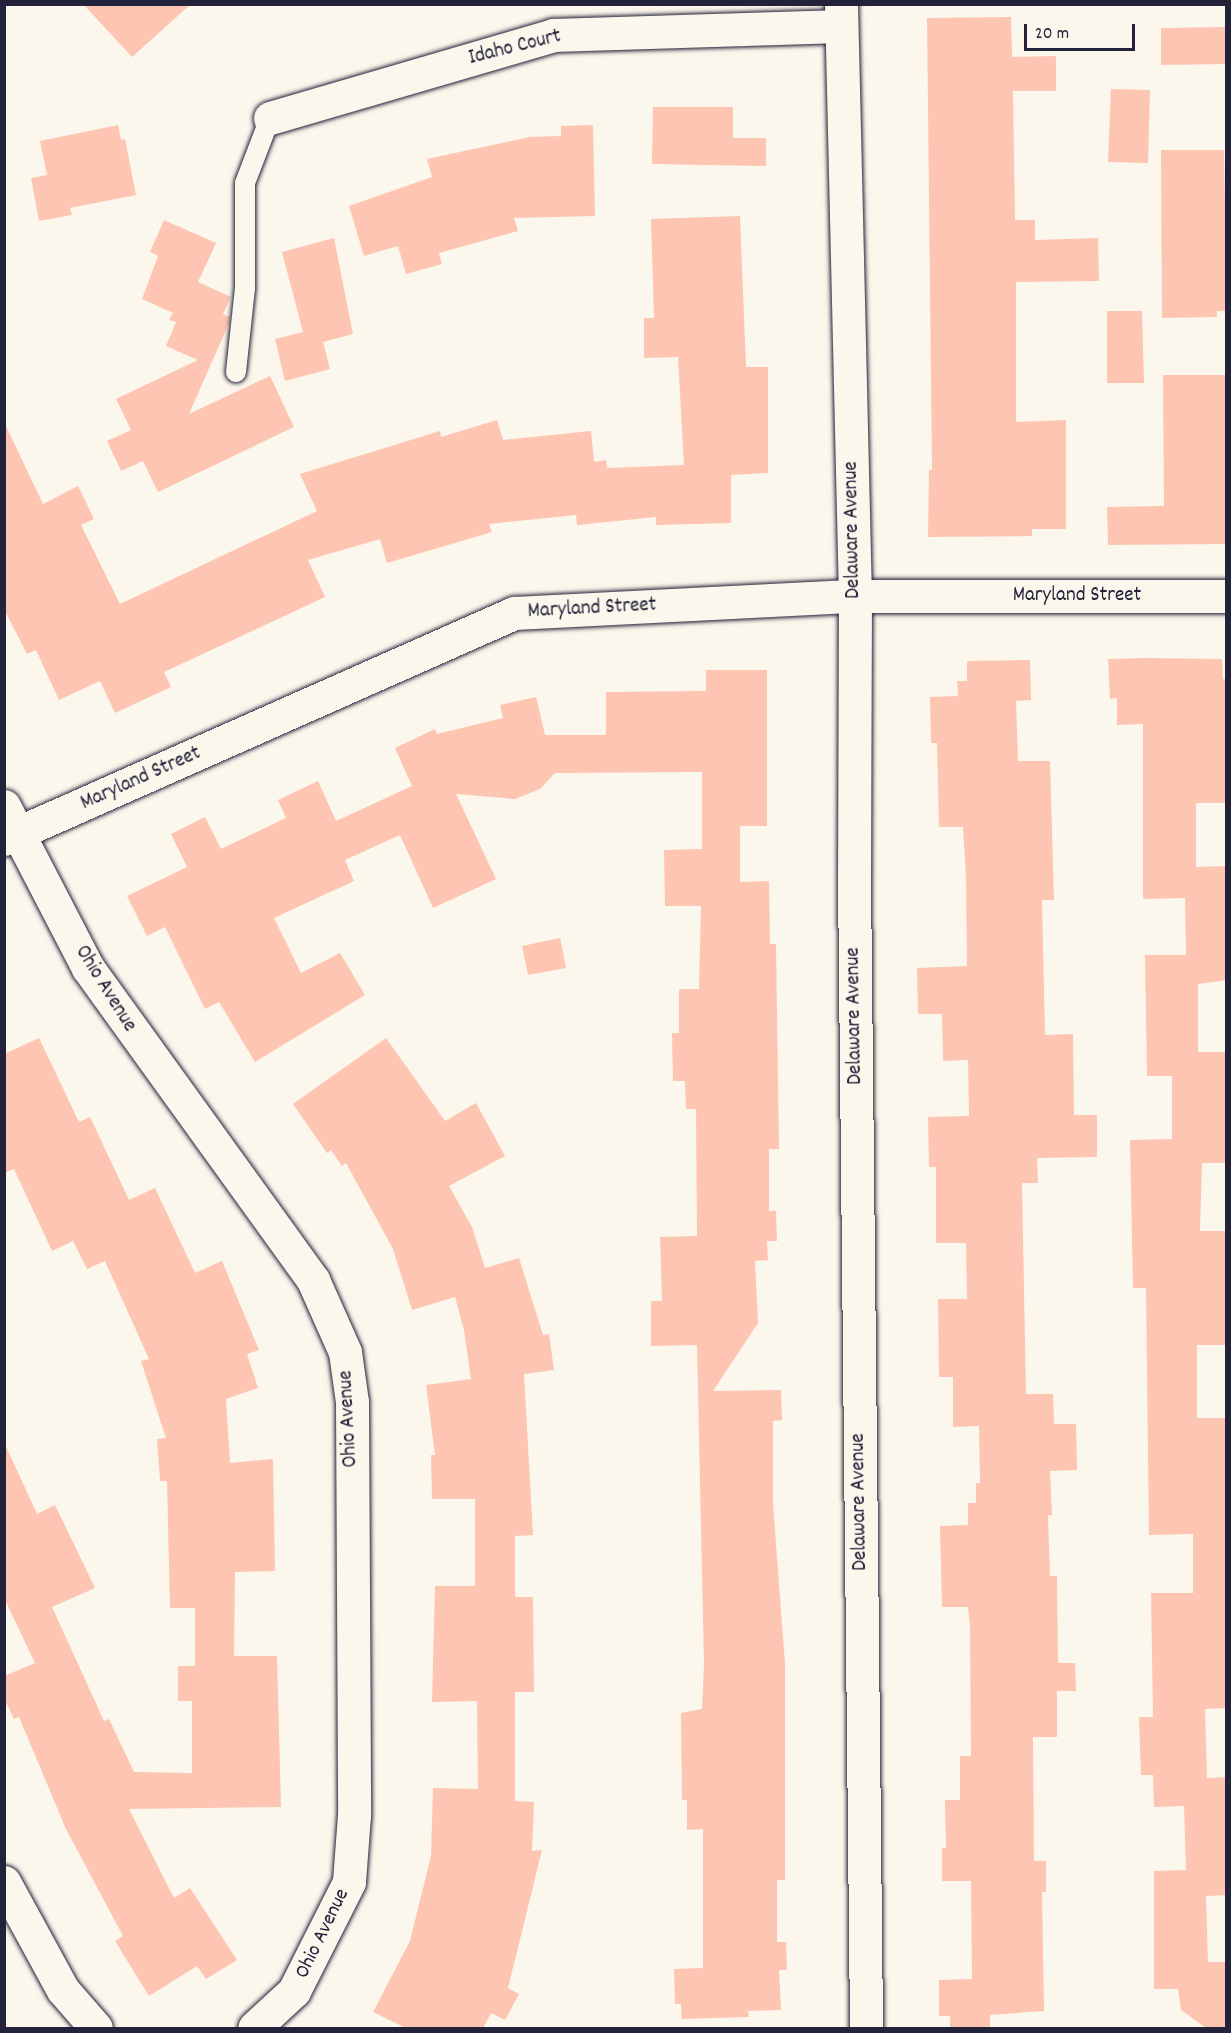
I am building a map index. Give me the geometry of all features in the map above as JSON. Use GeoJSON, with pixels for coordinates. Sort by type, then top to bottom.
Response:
{"type":"FeatureCollection","features":[{"type":"Feature","properties":{"kind":"street","name":"Idaho Court"},"geometry":{"type":"LineString","coordinates":[[270,118],[554,34],[841,15]]}},
{"type":"Feature","properties":{"kind":"street","name":"Delaware Avenue"},"geometry":{"type":"LineString","coordinates":[[841,15],[855,596],[854,903],[866,2028]]}},
{"type":"Feature","properties":{"kind":"street","name":"Maryland Street"},"geometry":{"type":"LineString","coordinates":[[9,826],[514,613],[855,596],[1227,596]]}},
{"type":"Feature","properties":{"kind":"street","name":"Ohio Avenue"},"geometry":{"type":"LineString","coordinates":[[9,826],[88,968],[313,1280],[345,1352],[352,1402],[354,1815],[349,1882],[294,1991],[254,2028]]}},
{"type":"Feature","properties":{"kind":"street"},"geometry":{"type":"LineString","coordinates":[[4,1882],[63,1990],[96,2028]]}},
{"type":"Feature","properties":{"kind":"lane"},"geometry":{"type":"LineString","coordinates":[[236,372],[245,288],[245,183],[270,118]]}},
{"type":"Feature","properties":{"kind":"building"},"geometry":{"type":"Polygon","coordinates":[[[83,4],[191,4],[132,57],[83,4]]]}},
{"type":"Feature","properties":{"kind":"building"},"geometry":{"type":"Polygon","coordinates":[[[1011,17],[1012,57],[1056,56],[1056,91],[1013,91],[1015,220],[1035,220],[1035,240],[1098,238],[1099,281],[1016,282],[1016,422],[1066,420],[1066,529],[1032,529],[1032,536],[928,537],[929,470],[932,470],[927,18],[1011,17]]]}},
{"type":"Feature","properties":{"kind":"building"},"geometry":{"type":"Polygon","coordinates":[[[1227,27],[1227,64],[1161,65],[1161,28],[1227,27]]]}},
{"type":"Feature","properties":{"kind":"building"},"geometry":{"type":"Polygon","coordinates":[[[1111,89],[1150,90],[1148,163],[1108,162],[1111,89]]]}},
{"type":"Feature","properties":{"kind":"building"},"geometry":{"type":"Polygon","coordinates":[[[653,107],[733,107],[733,138],[766,138],[766,166],[652,164],[653,107]]]}},
{"type":"Feature","properties":{"kind":"building"},"geometry":{"type":"Polygon","coordinates":[[[118,125],[121,140],[125,139],[136,195],[70,208],[72,215],[39,221],[31,178],[47,175],[40,141],[118,125]]]}},
{"type":"Feature","properties":{"kind":"building"},"geometry":{"type":"Polygon","coordinates":[[[593,125],[595,216],[514,218],[518,231],[439,253],[442,264],[406,274],[398,246],[364,256],[349,206],[432,177],[427,159],[530,137],[561,136],[561,126],[593,125]]]}},
{"type":"Feature","properties":{"kind":"building"},"geometry":{"type":"Polygon","coordinates":[[[1161,150],[1224,150],[1227,301],[1226,311],[1217,311],[1217,317],[1162,318],[1161,150]]]}},
{"type":"Feature","properties":{"kind":"building"},"geometry":{"type":"Polygon","coordinates":[[[740,216],[746,367],[768,367],[768,473],[731,475],[731,523],[656,525],[656,517],[577,525],[576,515],[489,524],[492,532],[387,563],[380,539],[308,560],[325,597],[164,672],[171,687],[115,713],[100,681],[59,700],[36,650],[27,654],[4,609],[4,422],[43,504],[78,486],[94,519],[81,525],[120,604],[317,511],[300,474],[440,431],[441,437],[497,420],[503,440],[591,431],[594,462],[606,460],[607,468],[684,465],[678,357],[644,358],[644,318],[654,318],[651,219],[740,216]]]}},
{"type":"Feature","properties":{"kind":"building"},"geometry":{"type":"Polygon","coordinates":[[[164,220],[216,243],[198,282],[231,297],[223,314],[230,317],[229,323],[189,414],[270,376],[294,427],[158,492],[143,461],[121,471],[107,441],[131,430],[116,399],[198,360],[166,346],[176,322],[169,320],[173,313],[142,299],[158,256],[150,252],[164,220]]]}},
{"type":"Feature","properties":{"kind":"building"},"geometry":{"type":"Polygon","coordinates":[[[334,238],[353,334],[323,342],[330,369],[285,381],[275,339],[303,332],[282,252],[334,238]]]}},
{"type":"Feature","properties":{"kind":"building"},"geometry":{"type":"Polygon","coordinates":[[[1107,311],[1142,311],[1144,383],[1107,383],[1107,311]]]}},
{"type":"Feature","properties":{"kind":"building"},"geometry":{"type":"Polygon","coordinates":[[[1163,375],[1227,375],[1227,544],[1108,545],[1107,507],[1164,506],[1163,375]]]}},
{"type":"Feature","properties":{"kind":"building"},"geometry":{"type":"Polygon","coordinates":[[[1108,659],[1222,659],[1223,679],[1227,679],[1227,803],[1196,803],[1196,867],[1227,866],[1227,980],[1198,984],[1198,1052],[1227,1052],[1227,1163],[1202,1163],[1200,1231],[1227,1231],[1227,1345],[1197,1345],[1197,1418],[1227,1418],[1227,1708],[1205,1709],[1207,1778],[1227,1777],[1227,1895],[1206,1896],[1208,1962],[1227,1962],[1227,2028],[1206,2028],[1181,2010],[1178,1989],[1154,1989],[1154,1871],[1186,1870],[1184,1806],[1154,1807],[1153,1775],[1141,1775],[1139,1717],[1153,1717],[1151,1593],[1193,1593],[1193,1534],[1149,1535],[1146,1288],[1133,1288],[1130,1140],[1172,1139],[1172,1076],[1147,1076],[1145,955],[1186,955],[1185,898],[1143,899],[1143,724],[1117,725],[1117,698],[1110,699],[1108,659]]]}},
{"type":"Feature","properties":{"kind":"building"},"geometry":{"type":"Polygon","coordinates":[[[1030,660],[1031,700],[1016,701],[1018,761],[1050,761],[1054,900],[1042,900],[1045,1035],[1073,1034],[1074,1115],[1097,1115],[1097,1157],[1037,1158],[1038,1183],[1022,1183],[1026,1394],[1053,1394],[1054,1424],[1076,1424],[1077,1470],[1050,1471],[1052,1515],[1048,1515],[1050,1576],[1057,1576],[1058,1663],[1075,1663],[1076,1691],[1057,1691],[1057,1737],[1033,1737],[1034,1861],[1046,1861],[1046,1892],[1042,1892],[1044,2011],[990,2015],[990,2028],[950,2028],[950,2016],[939,2016],[939,1980],[972,1979],[971,1881],[942,1881],[942,1848],[946,1848],[945,1800],[960,1800],[960,1756],[971,1756],[970,1626],[968,1607],[942,1607],[940,1526],[968,1525],[968,1503],[976,1503],[976,1483],[980,1483],[979,1426],[953,1427],[953,1377],[939,1377],[938,1299],[967,1299],[966,1243],[936,1243],[936,1167],[929,1167],[928,1117],[969,1116],[968,1060],[943,1061],[942,1014],[918,1014],[917,968],[967,966],[966,877],[963,827],[939,827],[937,743],[931,743],[930,697],[958,696],[957,681],[967,681],[967,661],[1030,660]]]}},
{"type":"Feature","properties":{"kind":"building"},"geometry":{"type":"Polygon","coordinates":[[[706,670],[767,670],[767,826],[740,826],[740,882],[769,881],[770,944],[776,944],[779,1149],[769,1149],[769,1211],[776,1211],[777,1241],[767,1241],[768,1260],[755,1261],[758,1323],[713,1391],[781,1390],[782,1420],[773,1421],[773,1504],[785,1664],[785,1880],[777,1880],[777,1942],[786,1942],[787,1970],[779,1970],[781,2010],[748,2011],[749,2017],[682,2019],[681,2004],[675,2004],[674,1969],[703,1968],[703,1829],[687,1830],[687,1800],[682,1800],[681,1713],[702,1709],[704,1665],[697,1345],[651,1346],[651,1301],[662,1301],[660,1237],[697,1236],[696,1109],[686,1109],[685,1081],[673,1081],[672,1033],[679,1033],[679,989],[699,989],[701,906],[665,906],[664,850],[702,849],[702,772],[555,773],[540,789],[515,799],[456,794],[496,879],[433,908],[400,835],[345,860],[354,881],[274,918],[301,973],[340,953],[365,995],[255,1062],[219,1002],[205,1009],[165,927],[147,936],[127,896],[187,867],[171,834],[205,817],[221,849],[286,818],[278,800],[318,781],[336,821],[412,786],[395,748],[435,729],[437,734],[503,718],[500,705],[536,697],[545,735],[606,735],[606,692],[706,691],[706,670]]]}},
{"type":"Feature","properties":{"kind":"building"},"geometry":{"type":"Polygon","coordinates":[[[560,938],[566,968],[528,975],[522,946],[560,938]]]}},
{"type":"Feature","properties":{"kind":"building"},"geometry":{"type":"Polygon","coordinates":[[[39,1038],[79,1122],[90,1117],[129,1200],[155,1188],[195,1273],[222,1261],[259,1350],[247,1354],[258,1388],[226,1399],[230,1463],[273,1459],[275,1571],[235,1572],[234,1656],[277,1656],[281,1807],[129,1809],[174,1898],[190,1888],[237,1960],[206,1979],[197,1966],[149,1996],[115,1941],[123,1936],[66,1829],[19,1717],[14,1719],[4,1698],[4,1676],[35,1663],[4,1598],[4,1442],[37,1514],[55,1505],[95,1588],[52,1607],[104,1721],[109,1719],[134,1772],[192,1773],[192,1701],[178,1701],[178,1666],[195,1666],[195,1608],[170,1608],[167,1481],[160,1481],[157,1439],[166,1438],[141,1361],[149,1359],[105,1261],[87,1269],[73,1241],[52,1251],[14,1169],[4,1173],[4,1054],[39,1038]]]}},
{"type":"Feature","properties":{"kind":"building"},"geometry":{"type":"Polygon","coordinates":[[[386,1038],[445,1121],[476,1103],[505,1156],[449,1186],[472,1227],[485,1268],[519,1258],[543,1335],[549,1334],[554,1370],[524,1374],[533,1535],[515,1536],[515,1597],[533,1597],[534,1692],[515,1692],[515,1801],[534,1802],[532,1851],[542,1850],[508,1988],[519,1994],[505,2020],[491,2013],[483,2028],[406,2028],[373,2012],[410,1941],[431,1856],[433,1788],[478,1789],[477,1701],[432,1702],[435,1586],[475,1586],[475,1499],[432,1499],[431,1455],[435,1455],[426,1385],[471,1379],[464,1330],[455,1297],[412,1310],[393,1249],[346,1163],[342,1166],[331,1150],[327,1153],[293,1104],[386,1038]]]}}]}
